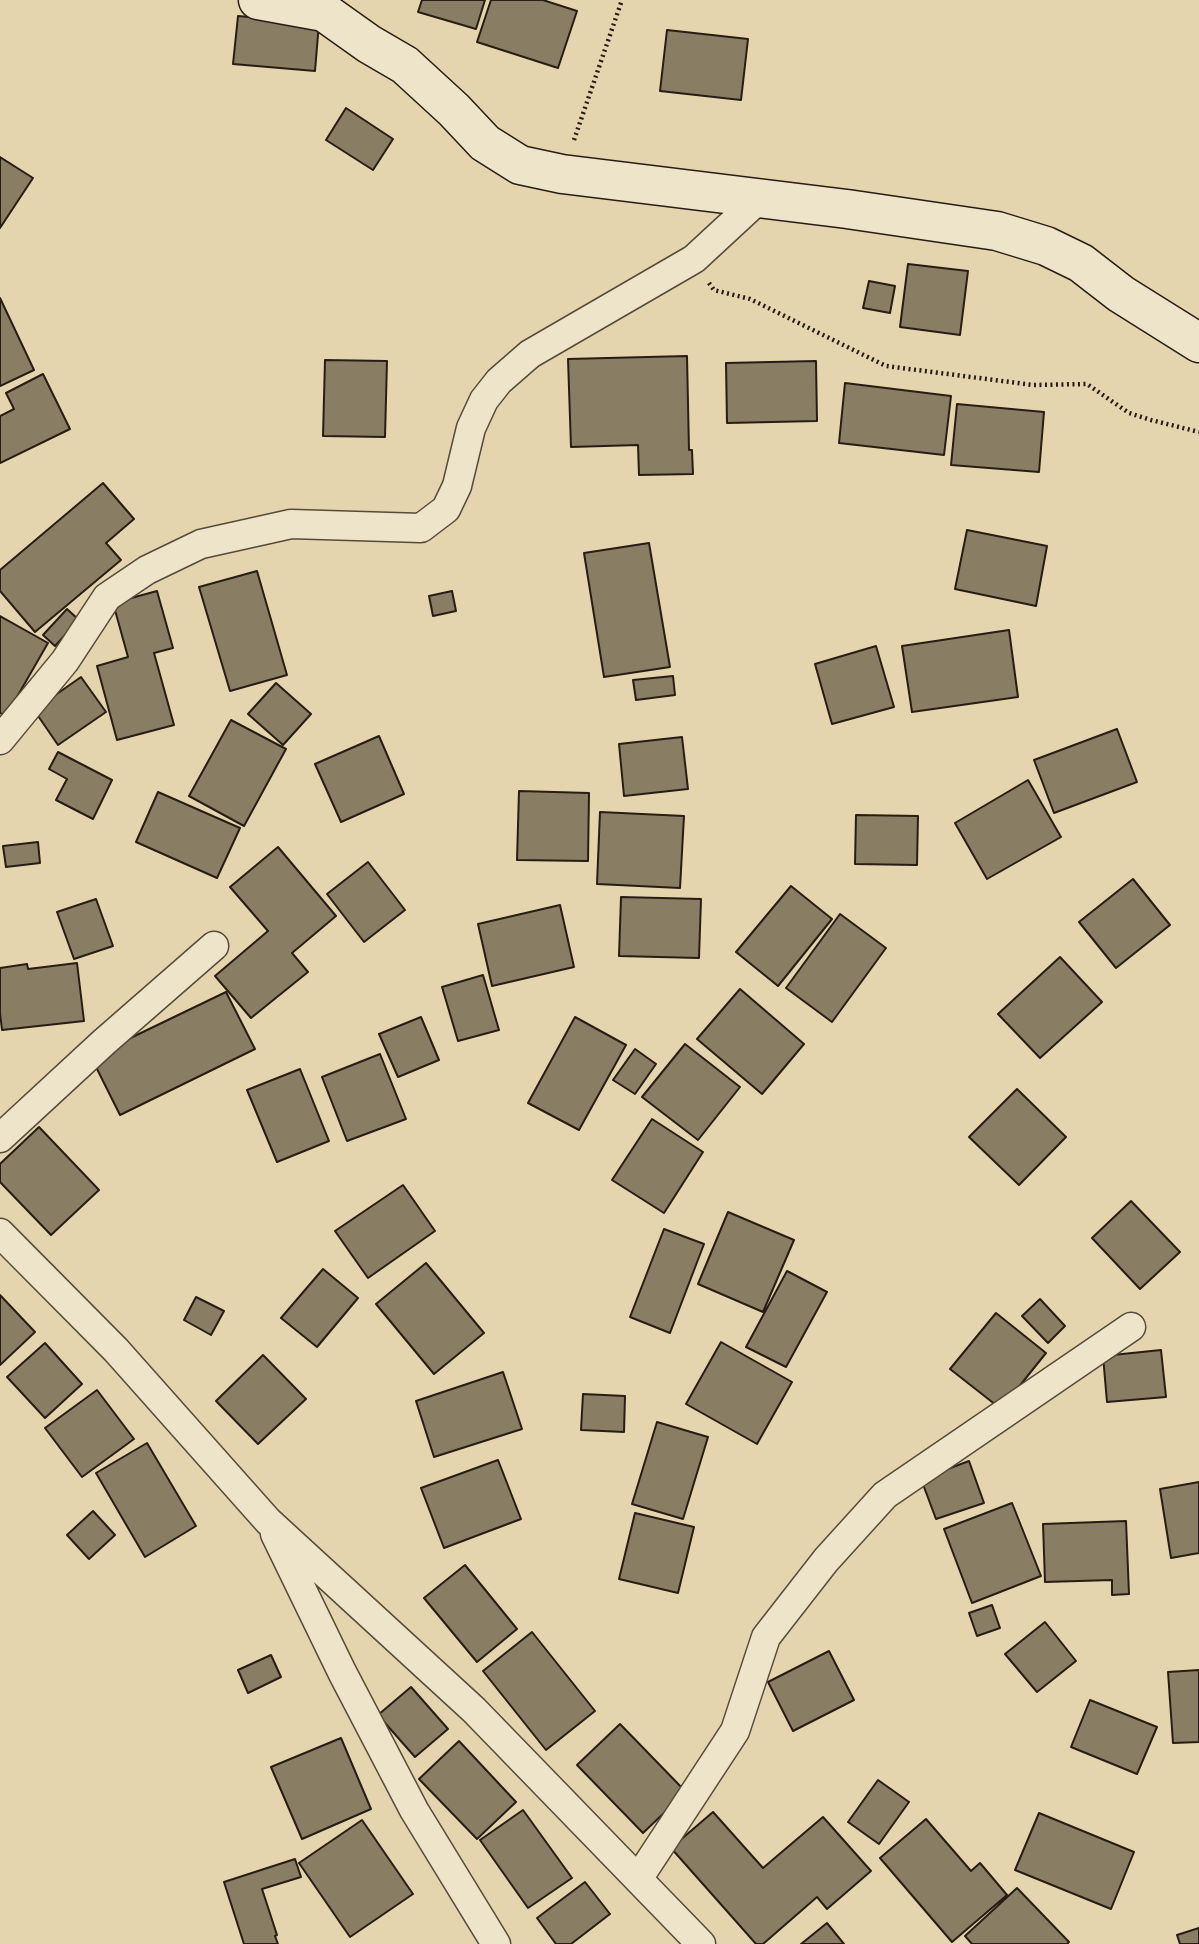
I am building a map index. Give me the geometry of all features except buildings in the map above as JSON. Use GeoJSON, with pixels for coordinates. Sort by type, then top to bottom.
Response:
{"type":"FeatureCollection","features":[{"type":"Feature","properties":{"kind":"street"},"geometry":{"type":"LineString","coordinates":[[258,0],[324,12],[369,44],[405,65],[485,143],[520,164],[562,174],[997,231],[1045,246],[1081,263],[1121,294],[1199,343]]}},
{"type":"Feature","properties":{"kind":"street"},"geometry":{"type":"LineString","coordinates":[[0,740],[65,660],[107,597],[147,570],[201,544],[291,524],[421,528],[446,509],[457,486],[471,428],[484,400],[499,381],[530,354],[694,259],[760,198]]}},
{"type":"Feature","properties":{"kind":"street"},"geometry":{"type":"LineString","coordinates":[[0,1138],[214,946]]}},
{"type":"Feature","properties":{"kind":"street"},"geometry":{"type":"LineString","coordinates":[[0,1233],[117,1350],[268,1521],[474,1710],[701,1944]]}},
{"type":"Feature","properties":{"kind":"street"},"geometry":{"type":"LineString","coordinates":[[638,1879],[735,1731],[765,1637],[826,1560],[886,1495],[1131,1327]]}},
{"type":"Feature","properties":{"kind":"street"},"geometry":{"type":"LineString","coordinates":[[268,1521],[414,1810],[496,1944]]}},
{"type":"Feature","properties":{"kind":"path"},"geometry":{"type":"LineString","coordinates":[[562,174],[622,0]]}},
{"type":"Feature","properties":{"kind":"path"},"geometry":{"type":"LineString","coordinates":[[694,259],[714,290],[750,299],[886,366],[1033,385],[1087,384],[1129,413],[1199,432]]}}]}
